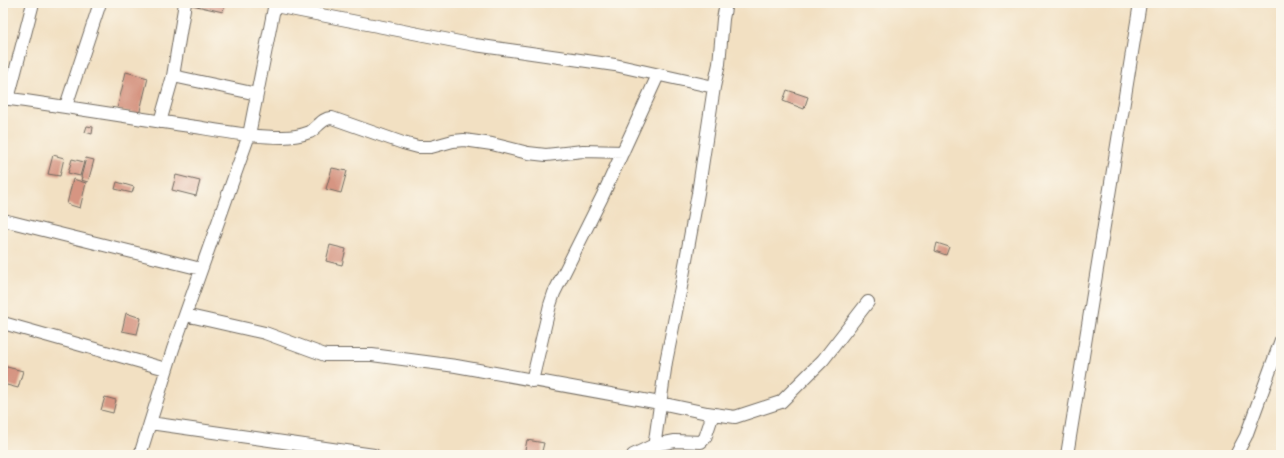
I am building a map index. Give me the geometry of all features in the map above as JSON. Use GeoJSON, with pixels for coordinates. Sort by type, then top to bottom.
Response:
{"type":"FeatureCollection","features":[{"type":"Feature","properties":{"kind":"street"},"geometry":{"type":"LineString","coordinates":[[33,3],[6,98],[249,135],[284,137],[298,135],[309,132],[325,120],[332,118],[418,147],[431,147],[453,141],[464,140],[492,144],[528,153],[546,155],[583,151],[623,152]]}},
{"type":"Feature","properties":{"kind":"street"},"geometry":{"type":"LineString","coordinates":[[66,106],[100,3]]}},
{"type":"Feature","properties":{"kind":"street"},"geometry":{"type":"LineString","coordinates":[[160,122],[173,76],[185,3]]}},
{"type":"Feature","properties":{"kind":"street"},"geometry":{"type":"LineString","coordinates":[[654,450],[666,362],[682,287],[719,64],[726,3]]}},
{"type":"Feature","properties":{"kind":"street"},"geometry":{"type":"LineString","coordinates":[[1067,455],[1140,3]]}},
{"type":"Feature","properties":{"kind":"street"},"geometry":{"type":"LineString","coordinates":[[140,455],[166,368],[249,135],[275,5],[468,44],[616,65],[714,88]]}},
{"type":"Feature","properties":{"kind":"street"},"geometry":{"type":"LineString","coordinates":[[532,381],[554,293],[602,197],[658,75]]}},
{"type":"Feature","properties":{"kind":"street"},"geometry":{"type":"LineString","coordinates":[[173,76],[257,94]]}},
{"type":"Feature","properties":{"kind":"street"},"geometry":{"type":"LineString","coordinates":[[3,220],[201,269]]}},
{"type":"Feature","properties":{"kind":"street"},"geometry":{"type":"LineString","coordinates":[[185,315],[265,333],[325,355],[372,355],[456,366],[735,417],[782,402],[823,360],[868,302]]}},
{"type":"Feature","properties":{"kind":"street"},"geometry":{"type":"LineString","coordinates":[[3,322],[166,368]]}},
{"type":"Feature","properties":{"kind":"street"},"geometry":{"type":"LineString","coordinates":[[1236,455],[1246,436],[1281,340]]}},
{"type":"Feature","properties":{"kind":"street"},"geometry":{"type":"LineString","coordinates":[[633,455],[654,450],[675,441],[701,442],[705,438],[713,414]]}},
{"type":"Feature","properties":{"kind":"street"},"geometry":{"type":"LineString","coordinates":[[150,423],[300,449],[374,455]]}},
{"type":"Feature","properties":{"kind":"building"},"geometry":{"type":"Polygon","coordinates":[[[192,3],[225,3],[223,12],[192,5],[192,3]]]}},
{"type":"Feature","properties":{"kind":"building"},"geometry":{"type":"Polygon","coordinates":[[[126,72],[148,78],[139,115],[117,109],[126,72]]]}},
{"type":"Feature","properties":{"kind":"building"},"geometry":{"type":"Polygon","coordinates":[[[787,90],[808,97],[804,109],[783,101],[787,90]]]}},
{"type":"Feature","properties":{"kind":"building"},"geometry":{"type":"Polygon","coordinates":[[[87,126],[93,127],[92,134],[85,132],[87,126]]]}},
{"type":"Feature","properties":{"kind":"building"},"geometry":{"type":"Polygon","coordinates":[[[53,155],[64,158],[60,176],[48,174],[53,155]]]}},
{"type":"Feature","properties":{"kind":"building"},"geometry":{"type":"Polygon","coordinates":[[[86,158],[94,160],[88,182],[81,180],[86,158]]]}},
{"type":"Feature","properties":{"kind":"building"},"geometry":{"type":"Polygon","coordinates":[[[72,159],[84,162],[80,176],[68,173],[72,159]]]}},
{"type":"Feature","properties":{"kind":"building"},"geometry":{"type":"Polygon","coordinates":[[[332,168],[347,171],[341,193],[326,189],[332,168]]]}},
{"type":"Feature","properties":{"kind":"building"},"geometry":{"type":"Polygon","coordinates":[[[176,175],[200,181],[196,196],[172,190],[176,175]]]}},
{"type":"Feature","properties":{"kind":"building"},"geometry":{"type":"Polygon","coordinates":[[[73,179],[86,183],[80,208],[67,204],[73,179]]]}},
{"type":"Feature","properties":{"kind":"building"},"geometry":{"type":"Polygon","coordinates":[[[117,182],[134,187],[132,193],[115,189],[117,182]]]}},
{"type":"Feature","properties":{"kind":"building"},"geometry":{"type":"Polygon","coordinates":[[[937,243],[949,247],[946,255],[935,251],[937,243]]]}},
{"type":"Feature","properties":{"kind":"building"},"geometry":{"type":"Polygon","coordinates":[[[330,245],[346,249],[342,265],[326,261],[330,245]]]}},
{"type":"Feature","properties":{"kind":"building"},"geometry":{"type":"Polygon","coordinates":[[[126,313],[141,318],[137,334],[122,331],[126,313]]]}},
{"type":"Feature","properties":{"kind":"building"},"geometry":{"type":"Polygon","coordinates":[[[3,366],[23,371],[18,388],[3,384],[3,366]]]}},
{"type":"Feature","properties":{"kind":"building"},"geometry":{"type":"Polygon","coordinates":[[[105,397],[116,400],[113,413],[101,410],[105,397]]]}},
{"type":"Feature","properties":{"kind":"building"},"geometry":{"type":"Polygon","coordinates":[[[527,440],[544,443],[541,455],[524,455],[527,440]]]}}]}
